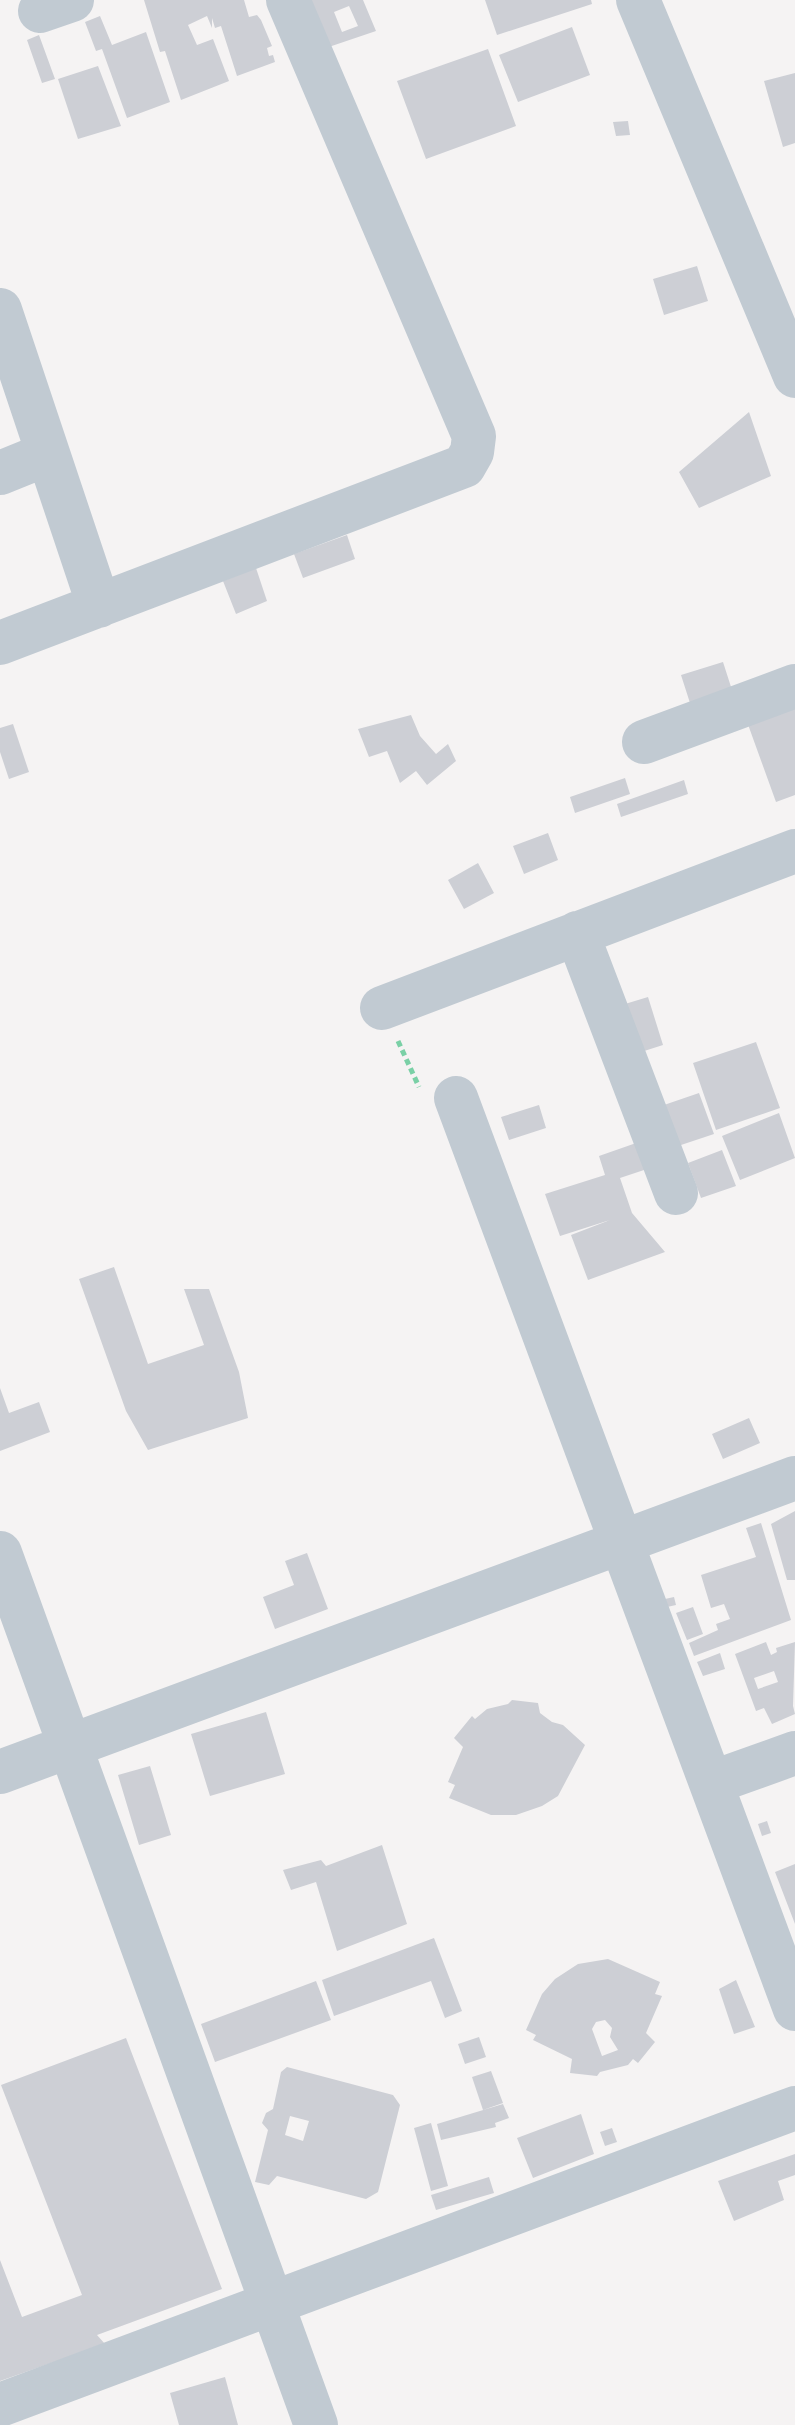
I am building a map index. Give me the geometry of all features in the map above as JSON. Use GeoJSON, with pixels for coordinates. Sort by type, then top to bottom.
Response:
{"type":"FeatureCollection","features":[{"type":"Feature","properties":{"kind":"street"},"geometry":{"type":"LineString","coordinates":[[0,643],[464,466],[472,452],[474,436],[288,0]]}},
{"type":"Feature","properties":{"kind":"street"},"geometry":{"type":"LineString","coordinates":[[638,0],[795,376]]}},
{"type":"Feature","properties":{"kind":"street"},"geometry":{"type":"LineString","coordinates":[[0,310],[99,606]]}},
{"type":"Feature","properties":{"kind":"street"},"geometry":{"type":"LineString","coordinates":[[0,473],[47,454]]}},
{"type":"Feature","properties":{"kind":"street"},"geometry":{"type":"LineString","coordinates":[[644,742],[795,686]]}},
{"type":"Feature","properties":{"kind":"street"},"geometry":{"type":"LineString","coordinates":[[382,1008],[795,851]]}},
{"type":"Feature","properties":{"kind":"street"},"geometry":{"type":"LineString","coordinates":[[577,933],[676,1193]]}},
{"type":"Feature","properties":{"kind":"street"},"geometry":{"type":"LineString","coordinates":[[456,1098],[795,2009]]}},
{"type":"Feature","properties":{"kind":"street"},"geometry":{"type":"LineString","coordinates":[[0,1772],[795,1478]]}},
{"type":"Feature","properties":{"kind":"street"},"geometry":{"type":"LineString","coordinates":[[0,1553],[316,2425]]}},
{"type":"Feature","properties":{"kind":"street"},"geometry":{"type":"LineString","coordinates":[[711,1783],[795,1753]]}},
{"type":"Feature","properties":{"kind":"street"},"geometry":{"type":"LineString","coordinates":[[0,2405],[795,2108]]}},
{"type":"Feature","properties":{"kind":"path"},"geometry":{"type":"LineString","coordinates":[[382,1008],[422,1092],[456,1098]]}},
{"type":"Feature","properties":{"kind":"building"},"geometry":{"type":"Polygon","coordinates":[[[144,0],[244,0],[249,17],[257,15],[261,20],[272,46],[267,48],[269,56],[273,55],[275,62],[237,76],[221,26],[215,28],[212,18],[212,28],[207,16],[188,25],[197,45],[213,39],[229,81],[181,100],[165,51],[160,52],[144,0]]]}},
{"type":"Feature","properties":{"kind":"building"},"geometry":{"type":"Polygon","coordinates":[[[292,0],[363,0],[376,31],[314,52],[292,0]],[[349,6],[334,12],[342,32],[358,26],[349,6]]]}},
{"type":"Feature","properties":{"kind":"building"},"geometry":{"type":"Polygon","coordinates":[[[485,0],[591,0],[592,4],[497,35],[485,0]]]}},
{"type":"Feature","properties":{"kind":"building"},"geometry":{"type":"Polygon","coordinates":[[[100,16],[112,45],[146,32],[170,102],[127,118],[102,49],[96,51],[85,22],[100,16]]]}},
{"type":"Feature","properties":{"kind":"building"},"geometry":{"type":"Polygon","coordinates":[[[572,27],[590,75],[518,102],[499,55],[572,27]]]}},
{"type":"Feature","properties":{"kind":"building"},"geometry":{"type":"Polygon","coordinates":[[[39,35],[55,79],[42,83],[27,40],[39,35]]]}},
{"type":"Feature","properties":{"kind":"building"},"geometry":{"type":"Polygon","coordinates":[[[488,49],[516,126],[426,159],[397,81],[488,49]]]}},
{"type":"Feature","properties":{"kind":"building"},"geometry":{"type":"Polygon","coordinates":[[[98,66],[121,126],[78,139],[58,79],[98,66]]]}},
{"type":"Feature","properties":{"kind":"building"},"geometry":{"type":"Polygon","coordinates":[[[795,73],[795,143],[783,147],[764,81],[795,73]]]}},
{"type":"Feature","properties":{"kind":"building"},"geometry":{"type":"Polygon","coordinates":[[[628,121],[630,135],[616,136],[613,122],[628,121]]]}},
{"type":"Feature","properties":{"kind":"building"},"geometry":{"type":"Polygon","coordinates":[[[697,266],[708,301],[664,315],[653,279],[697,266]]]}},
{"type":"Feature","properties":{"kind":"building"},"geometry":{"type":"Polygon","coordinates":[[[749,412],[771,476],[699,508],[679,472],[749,412]]]}},
{"type":"Feature","properties":{"kind":"building"},"geometry":{"type":"Polygon","coordinates":[[[347,535],[355,559],[303,578],[294,554],[347,535]]]}},
{"type":"Feature","properties":{"kind":"building"},"geometry":{"type":"Polygon","coordinates":[[[256,568],[267,601],[236,614],[223,581],[256,568]]]}},
{"type":"Feature","properties":{"kind":"building"},"geometry":{"type":"Polygon","coordinates":[[[723,662],[732,690],[690,703],[681,675],[723,662]]]}},
{"type":"Feature","properties":{"kind":"building"},"geometry":{"type":"Polygon","coordinates":[[[795,702],[795,795],[776,802],[746,719],[795,702]]]}},
{"type":"Feature","properties":{"kind":"building"},"geometry":{"type":"Polygon","coordinates":[[[411,715],[420,736],[436,754],[448,744],[456,761],[427,785],[416,771],[400,783],[387,751],[369,757],[358,729],[411,715]]]}},
{"type":"Feature","properties":{"kind":"building"},"geometry":{"type":"Polygon","coordinates":[[[13,724],[29,772],[9,779],[0,752],[0,728],[13,724]]]}},
{"type":"Feature","properties":{"kind":"building"},"geometry":{"type":"Polygon","coordinates":[[[625,778],[630,794],[575,813],[570,797],[625,778]]]}},
{"type":"Feature","properties":{"kind":"building"},"geometry":{"type":"Polygon","coordinates":[[[684,780],[688,794],[621,817],[617,804],[684,780]]]}},
{"type":"Feature","properties":{"kind":"building"},"geometry":{"type":"Polygon","coordinates":[[[548,833],[558,860],[524,874],[513,846],[548,833]]]}},
{"type":"Feature","properties":{"kind":"building"},"geometry":{"type":"Polygon","coordinates":[[[478,863],[494,893],[464,909],[448,880],[478,863]]]}},
{"type":"Feature","properties":{"kind":"building"},"geometry":{"type":"Polygon","coordinates":[[[648,997],[663,1045],[641,1052],[625,1004],[648,997]]]}},
{"type":"Feature","properties":{"kind":"building"},"geometry":{"type":"Polygon","coordinates":[[[756,1042],[780,1108],[716,1130],[693,1063],[756,1042]]]}},
{"type":"Feature","properties":{"kind":"building"},"geometry":{"type":"Polygon","coordinates":[[[699,1093],[714,1134],[678,1146],[664,1105],[699,1093]]]}},
{"type":"Feature","properties":{"kind":"building"},"geometry":{"type":"Polygon","coordinates":[[[539,1105],[546,1128],[509,1140],[501,1117],[539,1105]]]}},
{"type":"Feature","properties":{"kind":"building"},"geometry":{"type":"Polygon","coordinates":[[[779,1113],[795,1158],[740,1180],[722,1136],[779,1113]]]}},
{"type":"Feature","properties":{"kind":"building"},"geometry":{"type":"Polygon","coordinates":[[[639,1142],[647,1169],[620,1178],[632,1213],[665,1252],[588,1280],[571,1235],[610,1220],[560,1236],[545,1194],[605,1175],[599,1156],[639,1142]]]}},
{"type":"Feature","properties":{"kind":"building"},"geometry":{"type":"Polygon","coordinates":[[[722,1150],[736,1186],[701,1198],[688,1163],[722,1150]]]}},
{"type":"Feature","properties":{"kind":"building"},"geometry":{"type":"Polygon","coordinates":[[[114,1267],[148,1364],[204,1345],[184,1289],[209,1289],[239,1372],[248,1418],[148,1450],[126,1411],[79,1279],[114,1267]]]}},
{"type":"Feature","properties":{"kind":"building"},"geometry":{"type":"Polygon","coordinates":[[[0,1388],[9,1413],[39,1402],[50,1432],[0,1451],[0,1388]]]}},
{"type":"Feature","properties":{"kind":"building"},"geometry":{"type":"Polygon","coordinates":[[[749,1418],[760,1443],[723,1459],[712,1434],[749,1418]]]}},
{"type":"Feature","properties":{"kind":"building"},"geometry":{"type":"Polygon","coordinates":[[[795,1511],[795,1580],[787,1580],[771,1524],[795,1511]]]}},
{"type":"Feature","properties":{"kind":"building"},"geometry":{"type":"Polygon","coordinates":[[[761,1523],[791,1620],[694,1656],[689,1643],[718,1630],[716,1624],[730,1619],[724,1604],[711,1608],[701,1575],[756,1557],[746,1528],[761,1523]]]}},
{"type":"Feature","properties":{"kind":"building"},"geometry":{"type":"Polygon","coordinates":[[[307,1553],[328,1609],[275,1629],[263,1597],[294,1585],[285,1561],[307,1553]]]}},
{"type":"Feature","properties":{"kind":"building"},"geometry":{"type":"Polygon","coordinates":[[[674,1597],[676,1605],[667,1607],[665,1599],[674,1597]]]}},
{"type":"Feature","properties":{"kind":"building"},"geometry":{"type":"Polygon","coordinates":[[[693,1607],[703,1634],[687,1640],[676,1613],[693,1607]]]}},
{"type":"Feature","properties":{"kind":"building"},"geometry":{"type":"Polygon","coordinates":[[[766,1642],[771,1655],[777,1652],[776,1648],[795,1642],[795,1714],[772,1724],[764,1708],[756,1711],[735,1654],[766,1642]],[[774,1671],[754,1678],[758,1689],[778,1682],[774,1671]]]}},
{"type":"Feature","properties":{"kind":"building"},"geometry":{"type":"Polygon","coordinates":[[[720,1653],[725,1669],[703,1676],[697,1662],[720,1653]]]}},
{"type":"Feature","properties":{"kind":"building"},"geometry":{"type":"Polygon","coordinates":[[[512,1700],[538,1703],[540,1713],[552,1722],[563,1725],[585,1745],[558,1796],[542,1806],[516,1815],[491,1815],[449,1798],[455,1785],[448,1782],[463,1747],[454,1738],[472,1716],[475,1719],[487,1709],[508,1704],[512,1700]]]}},
{"type":"Feature","properties":{"kind":"building"},"geometry":{"type":"Polygon","coordinates":[[[266,1712],[285,1774],[210,1796],[191,1734],[266,1712]]]}},
{"type":"Feature","properties":{"kind":"building"},"geometry":{"type":"Polygon","coordinates":[[[150,1766],[171,1835],[139,1845],[118,1775],[150,1766]]]}},
{"type":"Feature","properties":{"kind":"building"},"geometry":{"type":"Polygon","coordinates":[[[767,1821],[771,1833],[762,1836],[758,1824],[767,1821]]]}},
{"type":"Feature","properties":{"kind":"building"},"geometry":{"type":"Polygon","coordinates":[[[382,1845],[407,1924],[337,1951],[316,1882],[291,1890],[283,1870],[321,1860],[326,1866],[382,1845]]]}},
{"type":"Feature","properties":{"kind":"building"},"geometry":{"type":"Polygon","coordinates":[[[795,1864],[795,1924],[775,1872],[795,1864]]]}},
{"type":"Feature","properties":{"kind":"building"},"geometry":{"type":"Polygon","coordinates":[[[434,1938],[462,2011],[445,2018],[431,1981],[334,2016],[322,1980],[434,1938]]]}},
{"type":"Feature","properties":{"kind":"building"},"geometry":{"type":"Polygon","coordinates":[[[608,1959],[660,1982],[655,1994],[662,1996],[646,2033],[655,2042],[638,2063],[633,2059],[628,2065],[600,2072],[597,2076],[570,2073],[572,2059],[533,2040],[536,2035],[526,2030],[542,1994],[555,1979],[578,1964],[608,1959]],[[605,2020],[596,2022],[592,2029],[602,2056],[618,2050],[610,2037],[612,2028],[605,2020]]]}},
{"type":"Feature","properties":{"kind":"building"},"geometry":{"type":"Polygon","coordinates":[[[736,1980],[755,2027],[734,2034],[719,1989],[736,1980]]]}},
{"type":"Feature","properties":{"kind":"building"},"geometry":{"type":"Polygon","coordinates":[[[316,1981],[331,2020],[215,2062],[201,2024],[316,1981]]]}},
{"type":"Feature","properties":{"kind":"building"},"geometry":{"type":"Polygon","coordinates":[[[479,2037],[486,2057],[465,2064],[458,2044],[479,2037]]]}},
{"type":"Feature","properties":{"kind":"building"},"geometry":{"type":"Polygon","coordinates":[[[126,2038],[222,2289],[97,2335],[105,2344],[0,2381],[0,2260],[22,2317],[82,2295],[1,2085],[126,2038]]]}},
{"type":"Feature","properties":{"kind":"building"},"geometry":{"type":"Polygon","coordinates":[[[287,2067],[393,2095],[400,2105],[378,2192],[366,2199],[277,2176],[269,2185],[255,2182],[268,2130],[262,2123],[266,2113],[273,2109],[281,2072],[287,2067]],[[290,2116],[285,2135],[303,2141],[309,2121],[290,2116]]]}},
{"type":"Feature","properties":{"kind":"building"},"geometry":{"type":"Polygon","coordinates":[[[491,2071],[503,2103],[483,2110],[472,2077],[491,2071]]]}},
{"type":"Feature","properties":{"kind":"building"},"geometry":{"type":"Polygon","coordinates":[[[503,2104],[509,2118],[495,2123],[496,2127],[441,2140],[437,2124],[503,2104]]]}},
{"type":"Feature","properties":{"kind":"building"},"geometry":{"type":"Polygon","coordinates":[[[581,2114],[594,2154],[533,2178],[517,2138],[581,2114]]]}},
{"type":"Feature","properties":{"kind":"building"},"geometry":{"type":"Polygon","coordinates":[[[431,2123],[448,2186],[431,2191],[414,2128],[431,2123]]]}},
{"type":"Feature","properties":{"kind":"building"},"geometry":{"type":"Polygon","coordinates":[[[612,2128],[617,2142],[605,2146],[600,2132],[612,2128]]]}},
{"type":"Feature","properties":{"kind":"building"},"geometry":{"type":"Polygon","coordinates":[[[795,2154],[795,2175],[778,2181],[784,2200],[734,2221],[718,2181],[795,2154]]]}},
{"type":"Feature","properties":{"kind":"building"},"geometry":{"type":"Polygon","coordinates":[[[489,2177],[494,2193],[436,2210],[431,2195],[489,2177]]]}},
{"type":"Feature","properties":{"kind":"building"},"geometry":{"type":"Polygon","coordinates":[[[225,2377],[238,2425],[179,2425],[170,2393],[225,2377]]]}}]}
